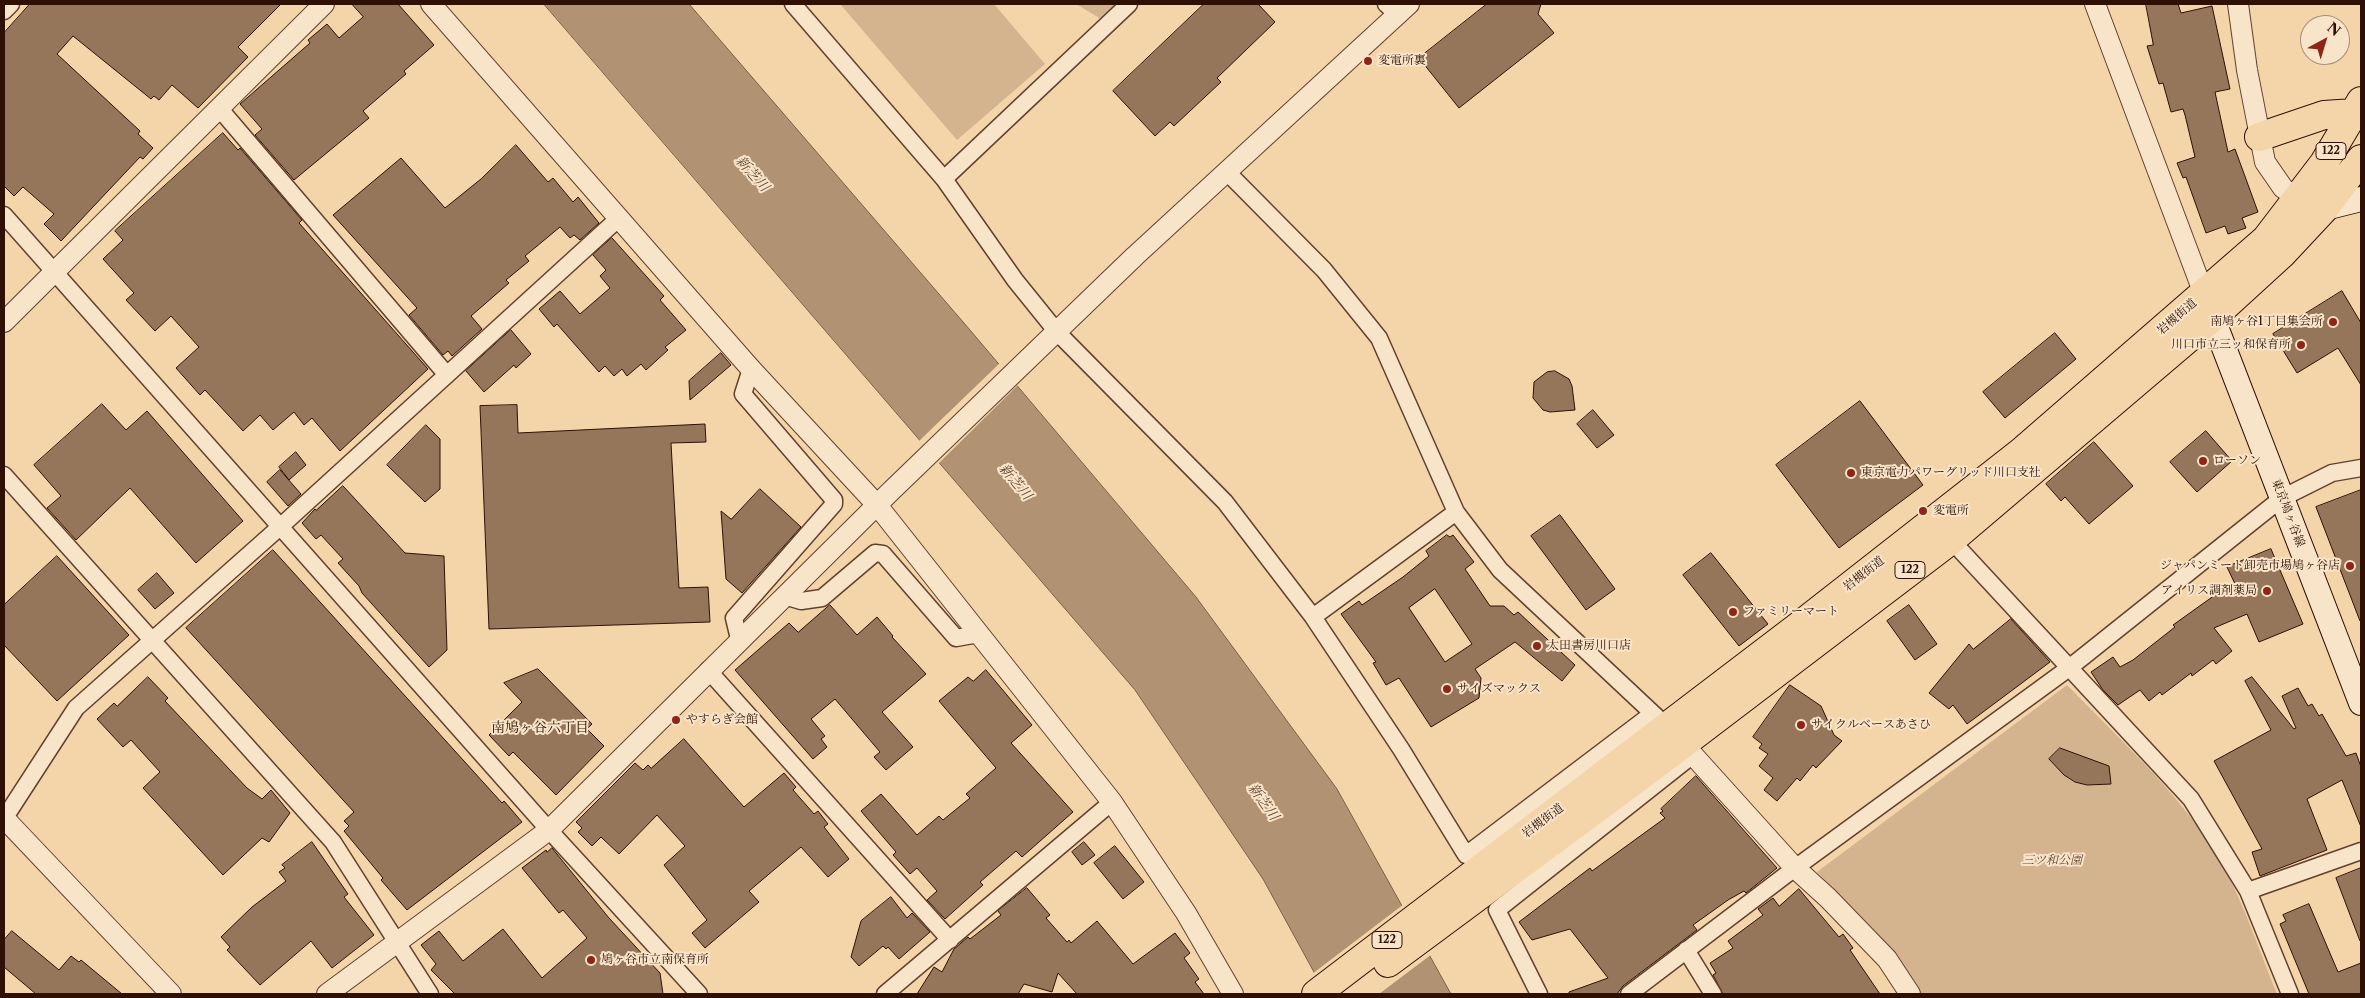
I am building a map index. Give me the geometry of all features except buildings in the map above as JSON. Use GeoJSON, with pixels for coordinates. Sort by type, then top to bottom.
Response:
{"type":"FeatureCollection","features":[{"type":"Feature","properties":{"kind":"highway","name":"岩槻街道"},"geometry":{"type":"LineString","coordinates":[[1674,734],[1951,540],[2208,306],[2298,200],[2324,163],[2358,107]]}},
{"type":"Feature","properties":{"kind":"highway"},"geometry":{"type":"LineString","coordinates":[[2259,136],[2324,115],[2358,107]]}},
{"type":"Feature","properties":{"kind":"highway","name":"岩槻街道"},"geometry":{"type":"LineString","coordinates":[[1316,994],[1654,766],[1674,734],[1798,626],[2208,306],[2282,254],[2325,208],[2361,159]]}},
{"type":"Feature","properties":{"kind":"highway","name":"岩槻街道"},"geometry":{"type":"LineString","coordinates":[[1347,994],[1464,893]]}},
{"type":"Feature","properties":{"kind":"main road"},"geometry":{"type":"LineString","coordinates":[[2298,200],[2325,208],[2361,200]]}},
{"type":"Feature","properties":{"kind":"main road","name":"東京鳩ヶ谷線"},"geometry":{"type":"LineString","coordinates":[[2208,306],[2361,703]]}},
{"type":"Feature","properties":{"kind":"street"},"geometry":{"type":"LineString","coordinates":[[4,11],[11,4]]}},
{"type":"Feature","properties":{"kind":"street"},"geometry":{"type":"LineString","coordinates":[[4,322],[54,270],[324,4]]}},
{"type":"Feature","properties":{"kind":"street"},"geometry":{"type":"LineString","coordinates":[[431,4],[751,369],[883,498],[978,634],[1112,802],[1186,913],[1233,994]]}},
{"type":"Feature","properties":{"kind":"street"},"geometry":{"type":"LineString","coordinates":[[793,4],[944,179],[1052,336],[1226,502],[1313,617],[1401,749],[1466,855],[1674,734]]}},
{"type":"Feature","properties":{"kind":"street"},"geometry":{"type":"LineString","coordinates":[[944,179],[1129,4]]}},
{"type":"Feature","properties":{"kind":"street"},"geometry":{"type":"LineString","coordinates":[[2095,4],[2208,306]]}},
{"type":"Feature","properties":{"kind":"street"},"geometry":{"type":"LineString","coordinates":[[2238,4],[2259,136],[2265,162],[2273,176],[2298,200]]}},
{"type":"Feature","properties":{"kind":"street"},"geometry":{"type":"LineString","coordinates":[[327,994],[549,830],[883,498],[1397,7]]}},
{"type":"Feature","properties":{"kind":"street"},"geometry":{"type":"LineString","coordinates":[[219,108],[447,375]]}},
{"type":"Feature","properties":{"kind":"street"},"geometry":{"type":"LineString","coordinates":[[1226,171],[1324,270],[1379,338],[1456,512],[1500,570],[1674,734],[1795,868],[1828,898],[1887,959],[1910,994]]}},
{"type":"Feature","properties":{"kind":"street"},"geometry":{"type":"LineString","coordinates":[[4,215],[549,830],[699,994]]}},
{"type":"Feature","properties":{"kind":"street"},"geometry":{"type":"LineString","coordinates":[[172,994],[4,818],[76,708],[281,526],[619,218]]}},
{"type":"Feature","properties":{"kind":"street"},"geometry":{"type":"LineString","coordinates":[[739,640],[734,618],[834,504],[834,500],[743,394],[751,369]]}},
{"type":"Feature","properties":{"kind":"street"},"geometry":{"type":"LineString","coordinates":[[1629,994],[1795,868],[2069,668],[2282,498],[2332,473],[2361,468]]}},
{"type":"Feature","properties":{"kind":"street"},"geometry":{"type":"LineString","coordinates":[[4,475],[333,842],[430,994]]}},
{"type":"Feature","properties":{"kind":"street"},"geometry":{"type":"LineString","coordinates":[[1313,617],[1456,512]]}},
{"type":"Feature","properties":{"kind":"street"},"geometry":{"type":"LineString","coordinates":[[1951,540],[2191,799],[2248,891],[2290,994]]}},
{"type":"Feature","properties":{"kind":"street"},"geometry":{"type":"LineString","coordinates":[[784,596],[801,602],[822,598],[874,553],[883,554],[956,638],[978,634]]}},
{"type":"Feature","properties":{"kind":"street"},"geometry":{"type":"LineString","coordinates":[[708,670],[950,940]]}},
{"type":"Feature","properties":{"kind":"street"},"geometry":{"type":"LineString","coordinates":[[1539,994],[1497,910],[1674,734]]}},
{"type":"Feature","properties":{"kind":"street"},"geometry":{"type":"LineString","coordinates":[[885,994],[1112,802]]}},
{"type":"Feature","properties":{"kind":"street"},"geometry":{"type":"LineString","coordinates":[[2248,891],[2361,851]]}},
{"type":"Feature","properties":{"kind":"street"},"geometry":{"type":"LineString","coordinates":[[1686,950],[1714,994]]}},
{"type":"Feature","properties":{"kind":"green space"},"geometry":{"type":"Polygon","coordinates":[[[840,4],[994,4],[1045,64],[957,140],[840,4]]]}},
{"type":"Feature","properties":{"kind":"green space"},"geometry":{"type":"Polygon","coordinates":[[[1076,4],[1119,4],[1101,19],[1076,4]]]}},
{"type":"Feature","properties":{"kind":"green space","name":"三ツ和公園"},"geometry":{"type":"Polygon","coordinates":[[[2067,685],[2155,775],[2196,824],[2213,849],[2228,875],[2241,904],[2277,994],[1920,994],[1878,934],[1817,872],[2067,685]]]}},
{"type":"Feature","properties":{"kind":"water","name":"新芝川"},"geometry":{"type":"Polygon","coordinates":[[[544,4],[689,4],[970,330],[1196,597],[1337,789],[1451,994],[1326,994],[1263,879],[1135,690],[544,4]]]}},
{"type":"Feature","properties":{"kind":"pier"},"geometry":{"type":"Polygon","coordinates":[[[1001,362],[1019,384],[938,464],[918,442],[1001,362]]]}},
{"type":"Feature","properties":{"kind":"pier"},"geometry":{"type":"Polygon","coordinates":[[[1404,904],[1432,954],[1379,994],[1323,994],[1312,974],[1404,904]]]}},
{"type":"Feature","properties":{"kind":"place","name":"変電所裏"},"geometry":{"type":"Point","coordinates":[1368,61]}},
{"type":"Feature","properties":{"kind":"place","name":"南鳩ヶ谷1丁目集会所"},"geometry":{"type":"Point","coordinates":[2333,322]}},
{"type":"Feature","properties":{"kind":"place","name":"川口市立三ッ和保育所"},"geometry":{"type":"Point","coordinates":[2301,345]}},
{"type":"Feature","properties":{"kind":"place","name":"ローソン"},"geometry":{"type":"Point","coordinates":[2203,461]}},
{"type":"Feature","properties":{"kind":"place","name":"東京電力パワーグリッド川口支社"},"geometry":{"type":"Point","coordinates":[1851,473]}},
{"type":"Feature","properties":{"kind":"place","name":"変電所"},"geometry":{"type":"Point","coordinates":[1923,511]}},
{"type":"Feature","properties":{"kind":"place","name":"ジャパンミート卸売市場鳩ヶ谷店"},"geometry":{"type":"Point","coordinates":[2350,566]}},
{"type":"Feature","properties":{"kind":"place","name":"アイリス調剤薬局"},"geometry":{"type":"Point","coordinates":[2267,591]}},
{"type":"Feature","properties":{"kind":"place","name":"ファミリーマート"},"geometry":{"type":"Point","coordinates":[1733,612]}},
{"type":"Feature","properties":{"kind":"place","name":"太田書房川口店"},"geometry":{"type":"Point","coordinates":[1537,646]}},
{"type":"Feature","properties":{"kind":"place","name":"サイズマックス"},"geometry":{"type":"Point","coordinates":[1447,689]}},
{"type":"Feature","properties":{"kind":"place","name":"やすらぎ会館"},"geometry":{"type":"Point","coordinates":[676,720]}},
{"type":"Feature","properties":{"kind":"place","name":"サイクルベースあさひ"},"geometry":{"type":"Point","coordinates":[1801,725]}},
{"type":"Feature","properties":{"kind":"place","name":"鳩ヶ谷市立南保育所"},"geometry":{"type":"Point","coordinates":[591,960]}},
{"type":"Feature","properties":{"kind":"district","name":"南鳩ヶ谷六丁目"},"geometry":{"type":"Point","coordinates":[540,728]}}]}
